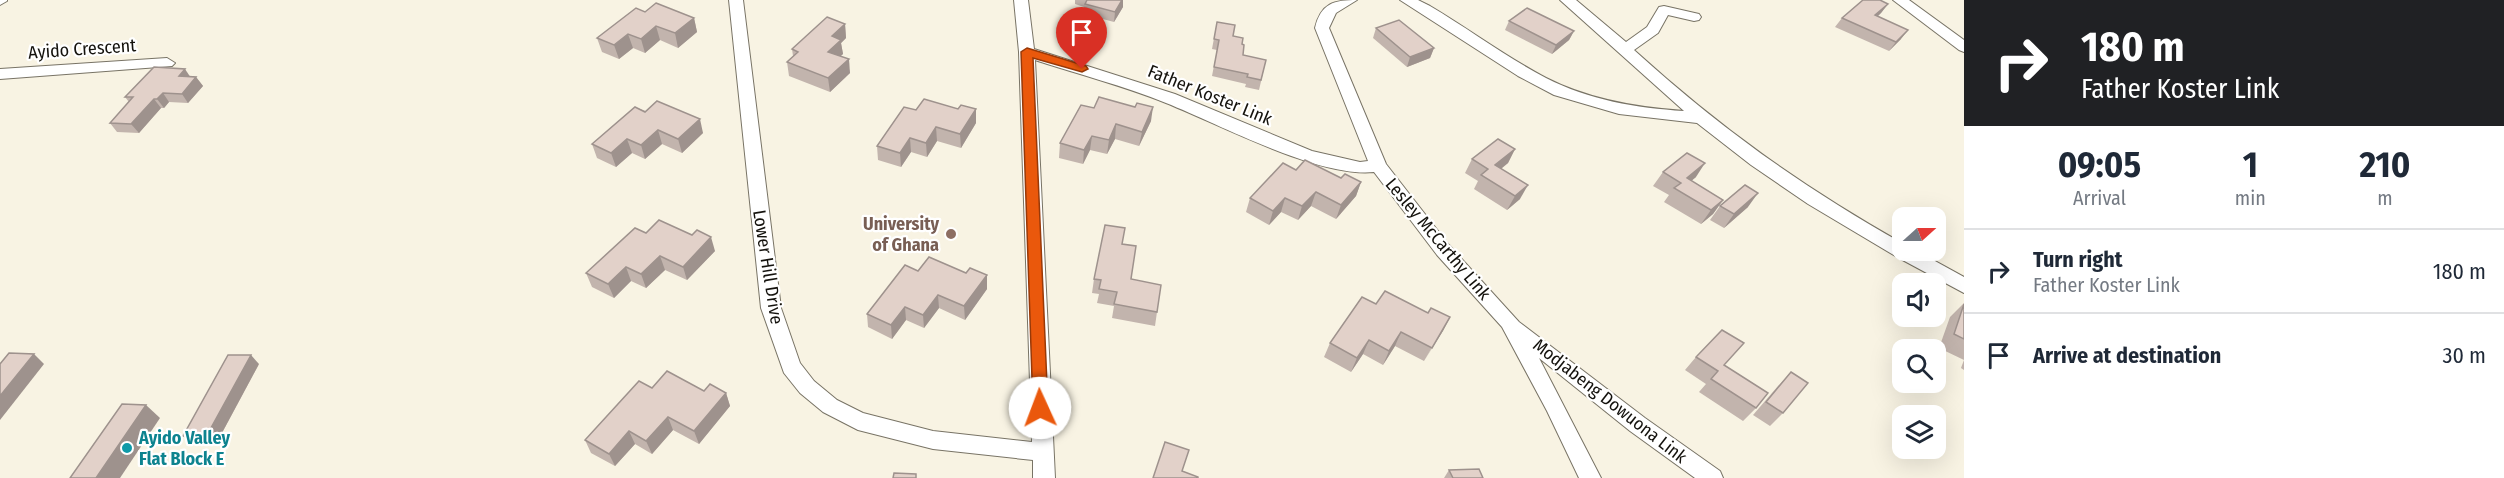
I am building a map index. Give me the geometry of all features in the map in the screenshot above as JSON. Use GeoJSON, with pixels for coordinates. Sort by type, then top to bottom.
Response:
{"type":"FeatureCollection","features":[{"type":"Feature","properties":{"kind":"street","name":"Lower Hill Drive"},"geometry":{"type":"LineString","coordinates":[[736,0],[771,308],[791,367],[807,387],[822,400],[858,421],[933,440],[1042,452]]}},
{"type":"Feature","properties":{"kind":"street"},"geometry":{"type":"LineString","coordinates":[[1022,0],[1027,52],[1044,478]]}},
{"type":"Feature","properties":{"kind":"street","name":"Lesley McCarthy Link"},"geometry":{"type":"LineString","coordinates":[[1350,0],[1336,5],[1324,17],[1322,28],[1378,166],[1443,250],[1509,322],[1555,406],[1590,478]]}},
{"type":"Feature","properties":{"kind":"street"},"geometry":{"type":"LineString","coordinates":[[1407,0],[1433,13],[1541,82],[1573,96],[1633,112],[1702,118]]}},
{"type":"Feature","properties":{"kind":"street"},"geometry":{"type":"LineString","coordinates":[[1567,0],[1626,49],[1702,118],[1795,188],[1964,286]]}},
{"type":"Feature","properties":{"kind":"street"},"geometry":{"type":"LineString","coordinates":[[1900,0],[1964,47]]}},
{"type":"Feature","properties":{"kind":"street"},"geometry":{"type":"LineString","coordinates":[[1626,49],[1653,30],[1664,10],[1694,17]]}},
{"type":"Feature","properties":{"kind":"street","name":"Father Koster Link"},"geometry":{"type":"LineString","coordinates":[[1027,52],[1169,98],[1306,155],[1344,166],[1360,168],[1378,166]]}},
{"type":"Feature","properties":{"kind":"street","name":"Ayido Crescent"},"geometry":{"type":"LineString","coordinates":[[0,74],[167,63]]}},
{"type":"Feature","properties":{"kind":"street","name":"Modjabeng Dowuona Link"},"geometry":{"type":"LineString","coordinates":[[1509,322],[1621,412],[1712,478]]}},
{"type":"Feature","properties":{"kind":"building"},"geometry":{"type":"Polygon","coordinates":[[[1087,0],[1122,0],[1115,12],[1085,4],[1087,0]]]}},
{"type":"Feature","properties":{"kind":"building"},"geometry":{"type":"Polygon","coordinates":[[[1863,0],[1880,0],[1888,4],[1875,15],[1908,30],[1896,42],[1842,18],[1863,0]]]}},
{"type":"Feature","properties":{"kind":"building"},"geometry":{"type":"Polygon","coordinates":[[[656,3],[694,18],[675,33],[656,26],[641,39],[628,34],[614,45],[597,38],[636,8],[645,12],[656,3]]]}},
{"type":"Feature","properties":{"kind":"building"},"geometry":{"type":"Polygon","coordinates":[[[1527,8],[1574,31],[1556,45],[1509,21],[1527,8]]]}},
{"type":"Feature","properties":{"kind":"building"},"geometry":{"type":"Polygon","coordinates":[[[827,17],[845,24],[832,36],[841,40],[828,52],[849,59],[828,78],[787,62],[798,52],[792,49],[827,17]]]}},
{"type":"Feature","properties":{"kind":"building"},"geometry":{"type":"Polygon","coordinates":[[[1399,20],[1434,48],[1410,57],[1376,28],[1399,20]]]}},
{"type":"Feature","properties":{"kind":"building"},"geometry":{"type":"Polygon","coordinates":[[[1217,22],[1235,25],[1233,36],[1243,38],[1243,55],[1266,60],[1261,80],[1247,77],[1248,74],[1214,67],[1219,40],[1214,39],[1217,22]]]}},
{"type":"Feature","properties":{"kind":"building"},"geometry":{"type":"Polygon","coordinates":[[[154,67],[185,69],[179,76],[196,77],[182,94],[163,93],[154,99],[131,124],[110,123],[133,97],[125,97],[154,67]]]}},
{"type":"Feature","properties":{"kind":"building"},"geometry":{"type":"Polygon","coordinates":[[[1099,97],[1135,107],[1137,103],[1153,107],[1142,132],[1116,124],[1109,140],[1092,136],[1084,150],[1060,143],[1081,105],[1094,108],[1099,97]]]}},
{"type":"Feature","properties":{"kind":"building"},"geometry":{"type":"Polygon","coordinates":[[[924,99],[958,109],[961,105],[976,109],[960,134],[936,127],[926,143],[910,138],[900,153],[877,146],[904,107],[916,110],[924,99]]]}},
{"type":"Feature","properties":{"kind":"building"},"geometry":{"type":"Polygon","coordinates":[[[657,101],[700,119],[678,139],[658,130],[641,145],[627,139],[611,153],[592,144],[635,107],[645,112],[657,101]]]}},
{"type":"Feature","properties":{"kind":"building"},"geometry":{"type":"Polygon","coordinates":[[[1498,139],[1515,149],[1495,165],[1528,185],[1515,196],[1481,175],[1488,169],[1472,159],[1498,139]]]}},
{"type":"Feature","properties":{"kind":"building"},"geometry":{"type":"Polygon","coordinates":[[[1687,153],[1705,163],[1687,178],[1723,200],[1711,210],[1674,188],[1681,183],[1663,172],[1687,153]]]}},
{"type":"Feature","properties":{"kind":"building"},"geometry":{"type":"Polygon","coordinates":[[[1305,160],[1341,178],[1345,174],[1361,182],[1341,205],[1316,192],[1302,206],[1285,198],[1273,211],[1250,198],[1283,163],[1296,170],[1305,160]]]}},
{"type":"Feature","properties":{"kind":"building"},"geometry":{"type":"Polygon","coordinates":[[[1745,185],[1758,193],[1734,214],[1720,206],[1745,185]]]}},
{"type":"Feature","properties":{"kind":"building"},"geometry":{"type":"Polygon","coordinates":[[[659,220],[692,235],[697,230],[711,237],[683,267],[660,256],[641,274],[626,267],[608,284],[586,273],[635,228],[646,233],[659,220]]]}},
{"type":"Feature","properties":{"kind":"building"},"geometry":{"type":"Polygon","coordinates":[[[1105,225],[1125,228],[1122,244],[1136,246],[1131,279],[1161,285],[1157,312],[1114,304],[1117,292],[1099,289],[1101,280],[1094,279],[1105,225]]]}},
{"type":"Feature","properties":{"kind":"building"},"geometry":{"type":"Polygon","coordinates":[[[929,257],[966,273],[970,268],[987,275],[964,306],[938,295],[923,315],[905,307],[891,325],[867,314],[905,265],[918,271],[929,257]]]}},
{"type":"Feature","properties":{"kind":"building"},"geometry":{"type":"Polygon","coordinates":[[[1385,291],[1428,313],[1431,308],[1450,317],[1432,348],[1401,332],[1389,351],[1369,340],[1357,358],[1330,343],[1362,297],[1376,304],[1385,291]]]}},
{"type":"Feature","properties":{"kind":"building"},"geometry":{"type":"Polygon","coordinates":[[[1964,304],[1964,339],[1954,334],[1964,304]]]}},
{"type":"Feature","properties":{"kind":"building"},"geometry":{"type":"Polygon","coordinates":[[[1722,330],[1744,343],[1724,365],[1768,393],[1756,408],[1711,379],[1718,371],[1696,357],[1722,330]]]}},
{"type":"Feature","properties":{"kind":"building"},"geometry":{"type":"Polygon","coordinates":[[[9,353],[34,354],[0,396],[0,364],[9,353]]]}},
{"type":"Feature","properties":{"kind":"building"},"geometry":{"type":"Polygon","coordinates":[[[228,355],[251,355],[207,435],[183,436],[228,355]]]}},
{"type":"Feature","properties":{"kind":"building"},"geometry":{"type":"Polygon","coordinates":[[[667,371],[704,391],[710,384],[726,393],[694,431],[668,417],[646,441],[629,431],[609,454],[585,440],[639,381],[652,388],[667,371]]]}},
{"type":"Feature","properties":{"kind":"building"},"geometry":{"type":"Polygon","coordinates":[[[1791,372],[1808,383],[1783,413],[1766,402],[1791,372]]]}},
{"type":"Feature","properties":{"kind":"building"},"geometry":{"type":"Polygon","coordinates":[[[122,404],[146,405],[96,478],[70,478],[122,404]]]}},
{"type":"Feature","properties":{"kind":"building"},"geometry":{"type":"Polygon","coordinates":[[[1165,442],[1189,450],[1182,471],[1198,478],[1153,478],[1165,442]]]}},
{"type":"Feature","properties":{"kind":"building"},"geometry":{"type":"Polygon","coordinates":[[[1479,469],[1483,478],[1453,478],[1449,470],[1479,469]]]}},
{"type":"Feature","properties":{"kind":"building"},"geometry":{"type":"Polygon","coordinates":[[[894,473],[916,474],[916,478],[893,478],[894,473]]]}},
{"type":"Feature","properties":{"kind":"place","name":"University of Ghana"},"geometry":{"type":"Point","coordinates":[951,234]}},
{"type":"Feature","properties":{"kind":"place","name":"Ayido Valley Flat Block E"},"geometry":{"type":"Point","coordinates":[127,448]}},
{"type":"Feature","properties":{"kind":"route"},"geometry":{"type":"LineString","coordinates":[[1040,408],[1027,52],[1082,69]]}}]}
